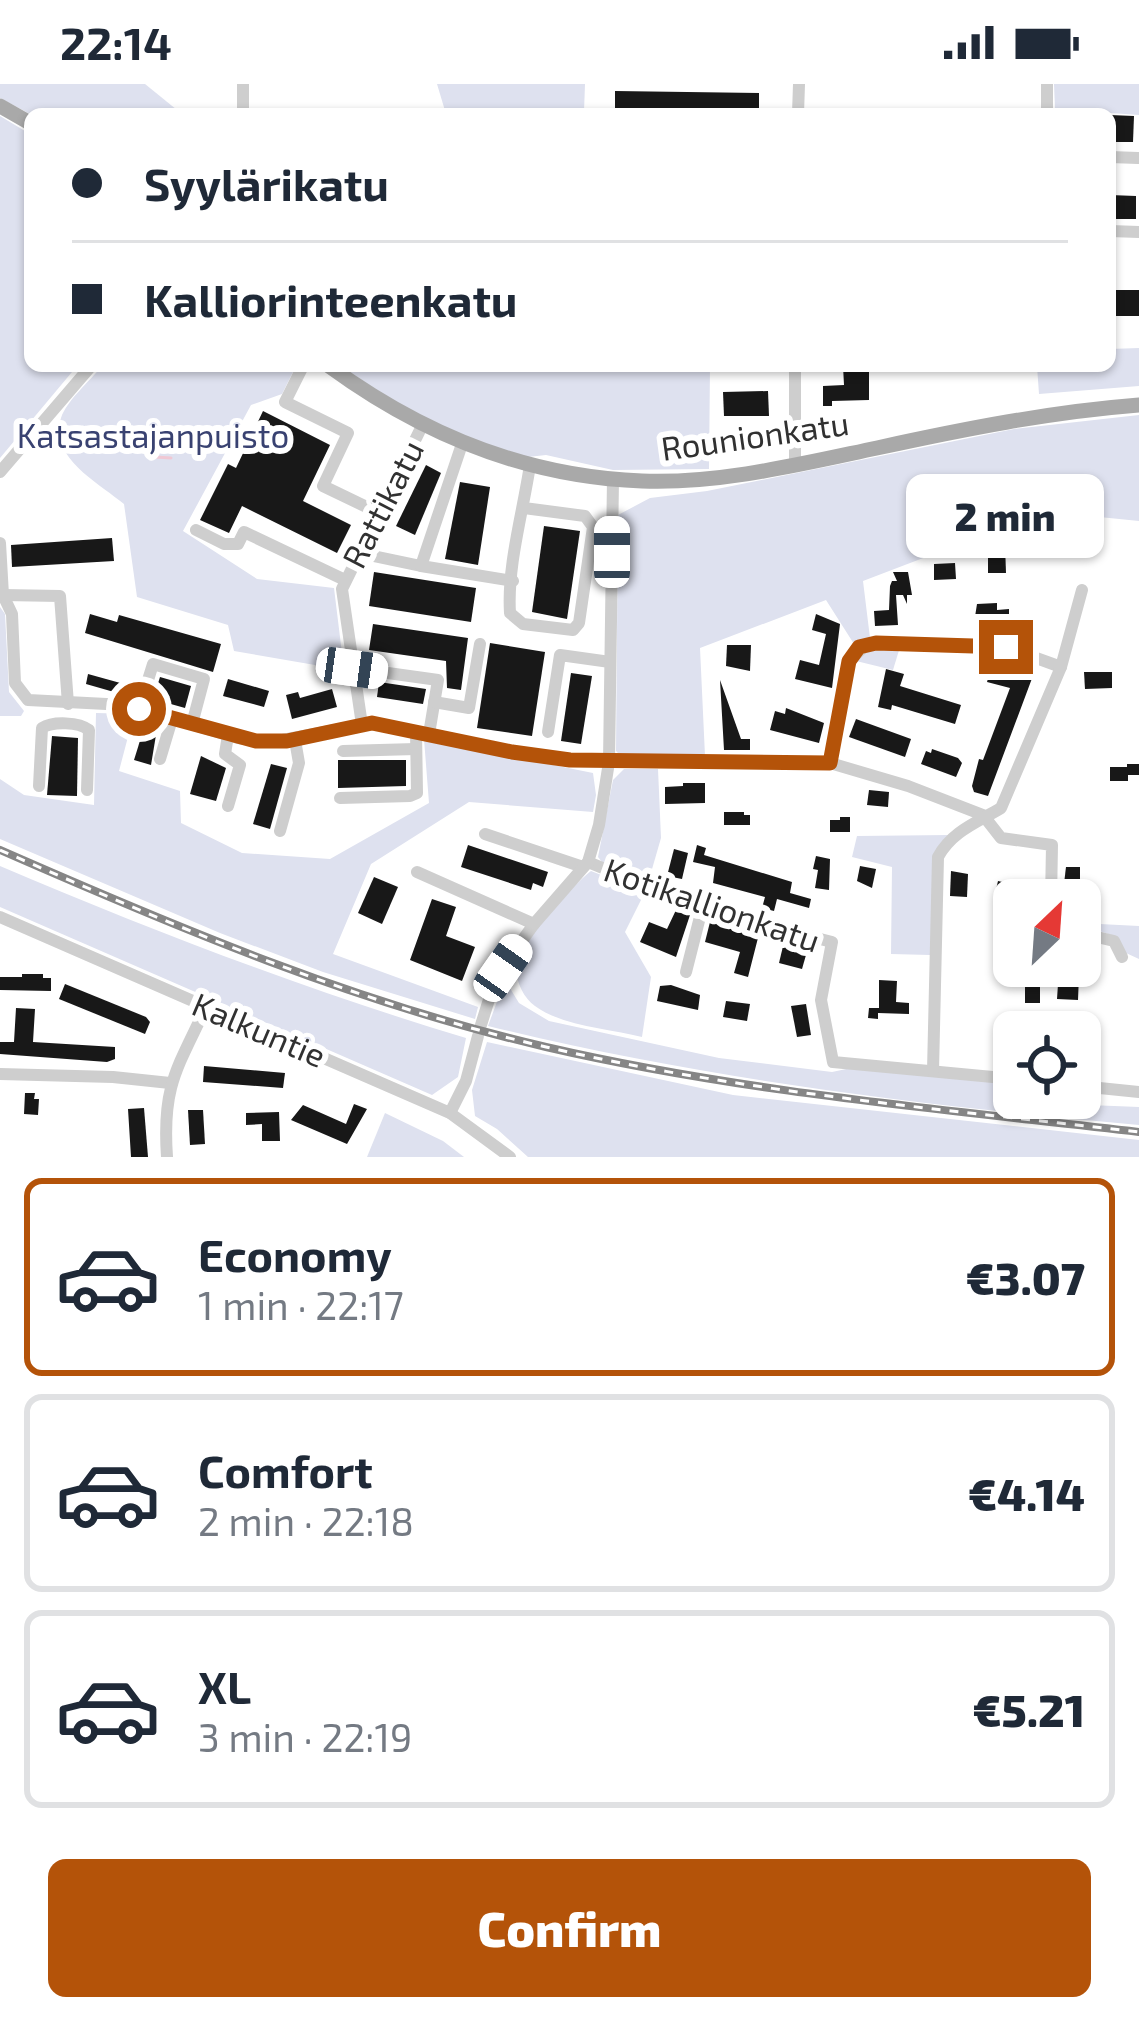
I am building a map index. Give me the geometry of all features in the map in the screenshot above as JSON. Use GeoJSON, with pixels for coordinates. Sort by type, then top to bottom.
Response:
{"type":"FeatureCollection","features":[{"type":"Feature","properties":{"kind":"main road","name":"Rounionkatu"},"geometry":{"type":"LineString","coordinates":[[338,372],[422,426],[462,444],[530,465],[645,482],[720,476],[980,426],[1139,405]]}},
{"type":"Feature","properties":{"kind":"street"},"geometry":{"type":"LineString","coordinates":[[0,472],[86,372]]}},
{"type":"Feature","properties":{"kind":"street"},"geometry":{"type":"LineString","coordinates":[[300,372],[286,401],[348,433],[323,486],[379,514]]}},
{"type":"Feature","properties":{"kind":"street"},"geometry":{"type":"LineString","coordinates":[[795,372],[795,464]]}},
{"type":"Feature","properties":{"kind":"street","name":"Rattikatu"},"geometry":{"type":"LineString","coordinates":[[362,724],[342,600],[344,580],[422,426]]}},
{"type":"Feature","properties":{"kind":"street"},"geometry":{"type":"LineString","coordinates":[[421,566],[462,444]]}},
{"type":"Feature","properties":{"kind":"street"},"geometry":{"type":"LineString","coordinates":[[524,508],[585,517],[592,527],[576,627],[569,631],[517,622],[508,607],[530,465]]}},
{"type":"Feature","properties":{"kind":"street"},"geometry":{"type":"LineString","coordinates":[[450,1113],[466,1081],[496,977],[586,864],[599,825],[609,762],[613,479]]}},
{"type":"Feature","properties":{"kind":"street"},"geometry":{"type":"LineString","coordinates":[[196,530],[224,544],[238,544],[244,532],[344,580]]}},
{"type":"Feature","properties":{"kind":"street"},"geometry":{"type":"LineString","coordinates":[[0,543],[3,595],[12,614],[15,683],[20,693],[38,703],[114,704],[272,742],[372,723],[512,752],[609,762],[830,763],[983,815],[1001,838],[1052,844],[1052,879]]}},
{"type":"Feature","properties":{"kind":"street"},"geometry":{"type":"LineString","coordinates":[[359,553],[513,581]]}},
{"type":"Feature","properties":{"kind":"street"},"geometry":{"type":"LineString","coordinates":[[993,1077],[933,1070],[938,857],[950,840],[983,815],[1001,808],[1061,668],[1082,590]]}},
{"type":"Feature","properties":{"kind":"street"},"geometry":{"type":"LineString","coordinates":[[3,595],[60,596],[68,704]]}},
{"type":"Feature","properties":{"kind":"street"},"geometry":{"type":"LineString","coordinates":[[434,702],[470,707],[480,644]]}},
{"type":"Feature","properties":{"kind":"street"},"geometry":{"type":"LineString","coordinates":[[830,763],[849,661],[867,644],[1006,647],[1061,668]]}},
{"type":"Feature","properties":{"kind":"street"},"geometry":{"type":"LineString","coordinates":[[548,732],[560,655],[610,662]]}},
{"type":"Feature","properties":{"kind":"street"},"geometry":{"type":"LineString","coordinates":[[139,709],[153,664],[204,679],[192,724]]}},
{"type":"Feature","properties":{"kind":"street"},"geometry":{"type":"LineString","coordinates":[[340,798],[414,795],[418,788],[416,749],[438,680],[352,668]]}},
{"type":"Feature","properties":{"kind":"street"},"geometry":{"type":"LineString","coordinates":[[83,704],[83,726]]}},
{"type":"Feature","properties":{"kind":"street"},"geometry":{"type":"LineString","coordinates":[[160,759],[172,718]]}},
{"type":"Feature","properties":{"kind":"street"},"geometry":{"type":"LineString","coordinates":[[39,786],[42,728],[47,724],[83,726],[89,730],[87,790]]}},
{"type":"Feature","properties":{"kind":"street"},"geometry":{"type":"LineString","coordinates":[[228,735],[225,754],[240,765],[228,806]]}},
{"type":"Feature","properties":{"kind":"street"},"geometry":{"type":"LineString","coordinates":[[280,832],[299,763],[295,740]]}},
{"type":"Feature","properties":{"kind":"street"},"geometry":{"type":"LineString","coordinates":[[343,751],[416,749]]}},
{"type":"Feature","properties":{"kind":"street","name":"Kotikallionkatu"},"geometry":{"type":"LineString","coordinates":[[485,835],[586,864],[702,909],[832,943],[820,998],[830,1060],[933,1070]]}},
{"type":"Feature","properties":{"kind":"street"},"geometry":{"type":"LineString","coordinates":[[417,872],[534,924]]}},
{"type":"Feature","properties":{"kind":"street"},"geometry":{"type":"LineString","coordinates":[[686,972],[702,909]]}},
{"type":"Feature","properties":{"kind":"street","name":"Kalkuntie"},"geometry":{"type":"LineString","coordinates":[[0,917],[450,1113],[510,1157]]}},
{"type":"Feature","properties":{"kind":"street"},"geometry":{"type":"LineString","coordinates":[[1101,938],[1114,941],[1122,957]]}},
{"type":"Feature","properties":{"kind":"street"},"geometry":{"type":"LineString","coordinates":[[166,1157],[164,1111],[170,1083],[206,1007]]}},
{"type":"Feature","properties":{"kind":"street"},"geometry":{"type":"LineString","coordinates":[[0,1074],[170,1083]]}},
{"type":"Feature","properties":{"kind":"street"},"geometry":{"type":"LineString","coordinates":[[1101,1088],[1139,1092]]}},
{"type":"Feature","properties":{"kind":"green space"},"geometry":{"type":"Polygon","coordinates":[[[0,84],[145,84],[175,108],[24,111],[0,98],[0,84]]]}},
{"type":"Feature","properties":{"kind":"green space"},"geometry":{"type":"Polygon","coordinates":[[[437,84],[585,84],[584,108],[444,108],[437,84]]]}},
{"type":"Feature","properties":{"kind":"green space"},"geometry":{"type":"Polygon","coordinates":[[[1054,84],[1139,84],[1139,115],[1116,113],[1116,108],[1055,108],[1054,84]]]}},
{"type":"Feature","properties":{"kind":"green space"},"geometry":{"type":"Polygon","coordinates":[[[0,116],[24,130],[24,372],[72,372],[0,458],[0,116]]]}},
{"type":"Feature","properties":{"kind":"green space"},"geometry":{"type":"Polygon","coordinates":[[[1139,348],[1139,386],[1039,394],[1037,372],[1116,372],[1116,349],[1139,348]]]}},
{"type":"Feature","properties":{"kind":"green space","name":"Katsastajanpuisto"},"geometry":{"type":"Polygon","coordinates":[[[97,372],[293,372],[282,394],[251,405],[183,531],[257,579],[334,588],[344,670],[234,651],[228,625],[137,597],[124,504],[78,468],[62,445],[61,418],[97,372]]]}},
{"type":"Feature","properties":{"kind":"green space"},"geometry":{"type":"Polygon","coordinates":[[[350,372],[710,372],[709,469],[613,470],[546,455],[528,457],[490,447],[406,410],[350,372]]]}},
{"type":"Feature","properties":{"kind":"green space"},"geometry":{"type":"Polygon","coordinates":[[[1139,415],[1139,521],[1020,509],[1020,521],[863,581],[870,638],[854,644],[826,600],[700,648],[705,756],[621,756],[616,751],[618,515],[650,498],[707,491],[1014,429],[1139,415]]]}},
{"type":"Feature","properties":{"kind":"green space"},"geometry":{"type":"Polygon","coordinates":[[[0,607],[5,614],[9,692],[24,711],[21,716],[0,716],[0,607]]]}},
{"type":"Feature","properties":{"kind":"green space"},"geometry":{"type":"Polygon","coordinates":[[[900,647],[893,670],[852,660],[862,649],[900,647]]]}},
{"type":"Feature","properties":{"kind":"green space"},"geometry":{"type":"Polygon","coordinates":[[[96,713],[134,714],[119,771],[180,791],[181,823],[242,853],[330,859],[429,803],[424,739],[593,773],[593,812],[469,802],[371,864],[333,954],[478,1007],[475,1019],[323,972],[220,933],[0,839],[0,779],[24,795],[94,805],[96,713]]]}},
{"type":"Feature","properties":{"kind":"green space"},"geometry":{"type":"Polygon","coordinates":[[[624,769],[658,769],[661,838],[648,883],[598,857],[613,780],[624,769]]]}},
{"type":"Feature","properties":{"kind":"green space"},"geometry":{"type":"Polygon","coordinates":[[[949,835],[941,844],[930,955],[891,954],[892,867],[852,857],[857,836],[949,835]]]}},
{"type":"Feature","properties":{"kind":"green space"},"geometry":{"type":"Polygon","coordinates":[[[0,866],[230,958],[466,1038],[458,1077],[432,1095],[0,907],[0,866]]]}},
{"type":"Feature","properties":{"kind":"green space"},"geometry":{"type":"Polygon","coordinates":[[[591,871],[645,892],[625,932],[651,977],[642,1037],[546,1013],[530,1002],[519,984],[516,963],[523,947],[591,871]]]}},
{"type":"Feature","properties":{"kind":"green space"},"geometry":{"type":"Polygon","coordinates":[[[1101,924],[1139,926],[1139,959],[1126,953],[1113,936],[1102,932],[1101,924]]]}},
{"type":"Feature","properties":{"kind":"green space"},"geometry":{"type":"Polygon","coordinates":[[[505,980],[519,1003],[549,1021],[719,1058],[832,1072],[851,1068],[993,1080],[993,1111],[730,1075],[488,1026],[505,980]]]}},
{"type":"Feature","properties":{"kind":"green space"},"geometry":{"type":"Polygon","coordinates":[[[487,1042],[733,1095],[1139,1140],[1139,1157],[528,1157],[475,1116],[472,1090],[487,1042]]]}},
{"type":"Feature","properties":{"kind":"green space"},"geometry":{"type":"Polygon","coordinates":[[[1101,1105],[1139,1107],[1139,1125],[1078,1119],[1101,1119],[1101,1105]]]}},
{"type":"Feature","properties":{"kind":"green space"},"geometry":{"type":"Polygon","coordinates":[[[385,1113],[443,1141],[464,1157],[367,1157],[385,1113]]]}},
{"type":"Feature","properties":{"kind":"building"},"geometry":{"type":"Polygon","coordinates":[[[615,91],[759,93],[759,108],[615,108],[615,91]]]}},
{"type":"Feature","properties":{"kind":"building"},"geometry":{"type":"Polygon","coordinates":[[[1116,115],[1134,116],[1133,142],[1116,142],[1116,115]]]}},
{"type":"Feature","properties":{"kind":"building"},"geometry":{"type":"Polygon","coordinates":[[[1116,195],[1136,196],[1136,219],[1116,219],[1116,195]]]}},
{"type":"Feature","properties":{"kind":"building"},"geometry":{"type":"Polygon","coordinates":[[[1116,290],[1139,290],[1139,316],[1116,316],[1116,290]]]}},
{"type":"Feature","properties":{"kind":"building"},"geometry":{"type":"Polygon","coordinates":[[[843,372],[869,372],[869,400],[832,401],[832,406],[823,406],[823,386],[844,385],[843,372]]]}},
{"type":"Feature","properties":{"kind":"building"},"geometry":{"type":"Polygon","coordinates":[[[768,391],[769,416],[724,416],[723,392],[768,391]]]}},
{"type":"Feature","properties":{"kind":"building"},"geometry":{"type":"Polygon","coordinates":[[[263,411],[330,445],[303,501],[351,525],[337,553],[242,506],[229,533],[200,520],[228,464],[236,468],[263,411]]]}},
{"type":"Feature","properties":{"kind":"building"},"geometry":{"type":"Polygon","coordinates":[[[426,465],[441,473],[415,535],[396,526],[426,465]]]}},
{"type":"Feature","properties":{"kind":"building"},"geometry":{"type":"Polygon","coordinates":[[[460,482],[490,487],[478,565],[445,559],[460,482]]]}},
{"type":"Feature","properties":{"kind":"building"},"geometry":{"type":"Polygon","coordinates":[[[544,526],[580,531],[567,619],[532,612],[544,526]]]}},
{"type":"Feature","properties":{"kind":"building"},"geometry":{"type":"Polygon","coordinates":[[[1051,530],[1067,532],[1065,547],[1022,540],[1023,535],[1047,535],[1051,530]]]}},
{"type":"Feature","properties":{"kind":"building"},"geometry":{"type":"Polygon","coordinates":[[[112,538],[114,561],[12,567],[11,545],[112,538]]]}},
{"type":"Feature","properties":{"kind":"building"},"geometry":{"type":"Polygon","coordinates":[[[1005,545],[1006,573],[988,573],[988,546],[1005,545]]]}},
{"type":"Feature","properties":{"kind":"building"},"geometry":{"type":"Polygon","coordinates":[[[955,563],[956,579],[934,580],[934,564],[955,563]]]}},
{"type":"Feature","properties":{"kind":"building"},"geometry":{"type":"Polygon","coordinates":[[[374,572],[476,588],[471,622],[369,606],[374,572]]]}},
{"type":"Feature","properties":{"kind":"building"},"geometry":{"type":"Polygon","coordinates":[[[893,572],[908,572],[912,595],[907,595],[907,604],[903,595],[896,595],[898,625],[875,626],[874,611],[889,610],[890,586],[897,581],[893,572]]]}},
{"type":"Feature","properties":{"kind":"building"},"geometry":{"type":"Polygon","coordinates":[[[997,603],[997,610],[1009,609],[1009,622],[974,623],[977,604],[997,603]]]}},
{"type":"Feature","properties":{"kind":"building"},"geometry":{"type":"Polygon","coordinates":[[[90,614],[117,622],[119,615],[221,644],[213,672],[85,633],[90,614]]]}},
{"type":"Feature","properties":{"kind":"building"},"geometry":{"type":"Polygon","coordinates":[[[816,614],[840,624],[832,688],[795,679],[800,660],[819,665],[826,634],[812,630],[816,614]]]}},
{"type":"Feature","properties":{"kind":"building"},"geometry":{"type":"Polygon","coordinates":[[[373,624],[468,638],[461,690],[447,688],[446,661],[369,650],[373,624]]]}},
{"type":"Feature","properties":{"kind":"building"},"geometry":{"type":"Polygon","coordinates":[[[490,643],[545,652],[532,736],[477,728],[490,643]]]}},
{"type":"Feature","properties":{"kind":"building"},"geometry":{"type":"Polygon","coordinates":[[[727,645],[751,645],[750,671],[726,666],[727,645]]]}},
{"type":"Feature","properties":{"kind":"building"},"geometry":{"type":"Polygon","coordinates":[[[993,661],[1034,673],[988,796],[974,792],[972,786],[1010,688],[987,682],[993,661]]]}},
{"type":"Feature","properties":{"kind":"building"},"geometry":{"type":"Polygon","coordinates":[[[886,669],[904,674],[900,686],[961,705],[955,724],[892,705],[891,710],[878,707],[886,669]]]}},
{"type":"Feature","properties":{"kind":"building"},"geometry":{"type":"Polygon","coordinates":[[[1084,672],[1112,672],[1112,688],[1085,689],[1084,672]]]}},
{"type":"Feature","properties":{"kind":"building"},"geometry":{"type":"Polygon","coordinates":[[[571,673],[592,676],[581,744],[561,741],[571,673]]]}},
{"type":"Feature","properties":{"kind":"building"},"geometry":{"type":"Polygon","coordinates":[[[88,674],[124,684],[121,694],[86,684],[88,674]]]}},
{"type":"Feature","properties":{"kind":"building"},"geometry":{"type":"Polygon","coordinates":[[[160,677],[191,686],[185,708],[153,699],[160,677]]]}},
{"type":"Feature","properties":{"kind":"building"},"geometry":{"type":"Polygon","coordinates":[[[228,679],[269,691],[264,707],[223,696],[228,679]]]}},
{"type":"Feature","properties":{"kind":"building"},"geometry":{"type":"Polygon","coordinates":[[[720,680],[741,739],[750,739],[750,750],[724,750],[720,680]]]}},
{"type":"Feature","properties":{"kind":"building"},"geometry":{"type":"Polygon","coordinates":[[[379,682],[426,689],[423,704],[377,697],[379,682]]]}},
{"type":"Feature","properties":{"kind":"building"},"geometry":{"type":"Polygon","coordinates":[[[332,689],[337,707],[292,719],[286,695],[298,692],[300,698],[332,689]]]}},
{"type":"Feature","properties":{"kind":"building"},"geometry":{"type":"Polygon","coordinates":[[[786,708],[824,723],[819,743],[770,730],[775,711],[785,714],[786,708]]]}},
{"type":"Feature","properties":{"kind":"building"},"geometry":{"type":"Polygon","coordinates":[[[856,719],[911,739],[905,757],[849,737],[856,719]]]}},
{"type":"Feature","properties":{"kind":"building"},"geometry":{"type":"Polygon","coordinates":[[[143,731],[156,735],[151,765],[134,760],[143,731]]]}},
{"type":"Feature","properties":{"kind":"building"},"geometry":{"type":"Polygon","coordinates":[[[52,736],[78,738],[77,796],[47,795],[52,736]]]}},
{"type":"Feature","properties":{"kind":"building"},"geometry":{"type":"Polygon","coordinates":[[[926,751],[958,758],[962,763],[956,777],[921,764],[926,751]]]}},
{"type":"Feature","properties":{"kind":"building"},"geometry":{"type":"Polygon","coordinates":[[[201,756],[226,768],[216,801],[190,794],[201,756]]]}},
{"type":"Feature","properties":{"kind":"building"},"geometry":{"type":"Polygon","coordinates":[[[338,760],[406,760],[406,786],[338,788],[338,760]]]}},
{"type":"Feature","properties":{"kind":"building"},"geometry":{"type":"Polygon","coordinates":[[[271,764],[287,768],[270,829],[253,824],[271,764]]]}},
{"type":"Feature","properties":{"kind":"building"},"geometry":{"type":"Polygon","coordinates":[[[1139,764],[1139,775],[1128,775],[1128,781],[1110,781],[1110,767],[1139,764]]]}},
{"type":"Feature","properties":{"kind":"building"},"geometry":{"type":"Polygon","coordinates":[[[705,783],[705,803],[665,804],[665,787],[705,783]]]}},
{"type":"Feature","properties":{"kind":"building"},"geometry":{"type":"Polygon","coordinates":[[[869,790],[889,792],[888,807],[867,805],[869,790]]]}},
{"type":"Feature","properties":{"kind":"building"},"geometry":{"type":"Polygon","coordinates":[[[724,812],[750,815],[750,825],[724,825],[724,812]]]}},
{"type":"Feature","properties":{"kind":"building"},"geometry":{"type":"Polygon","coordinates":[[[850,817],[850,832],[830,832],[830,820],[850,817]]]}},
{"type":"Feature","properties":{"kind":"building"},"geometry":{"type":"Polygon","coordinates":[[[468,845],[548,872],[543,887],[533,883],[531,890],[461,867],[468,845]]]}},
{"type":"Feature","properties":{"kind":"building"},"geometry":{"type":"Polygon","coordinates":[[[697,845],[706,848],[704,855],[792,882],[790,893],[811,899],[809,908],[777,899],[774,911],[762,908],[765,897],[713,883],[715,867],[693,862],[697,845]]]}},
{"type":"Feature","properties":{"kind":"building"},"geometry":{"type":"Polygon","coordinates":[[[674,849],[688,853],[682,879],[667,876],[674,849]]]}},
{"type":"Feature","properties":{"kind":"building"},"geometry":{"type":"Polygon","coordinates":[[[816,856],[830,859],[829,890],[815,888],[816,856]]]}},
{"type":"Feature","properties":{"kind":"building"},"geometry":{"type":"Polygon","coordinates":[[[860,866],[876,869],[872,888],[857,881],[860,866]]]}},
{"type":"Feature","properties":{"kind":"building"},"geometry":{"type":"Polygon","coordinates":[[[1066,867],[1080,867],[1080,879],[1065,879],[1066,867]]]}},
{"type":"Feature","properties":{"kind":"building"},"geometry":{"type":"Polygon","coordinates":[[[951,871],[968,874],[967,897],[950,896],[951,871]]]}},
{"type":"Feature","properties":{"kind":"building"},"geometry":{"type":"Polygon","coordinates":[[[374,877],[398,887],[382,924],[358,913],[374,877]]]}},
{"type":"Feature","properties":{"kind":"building"},"geometry":{"type":"Polygon","coordinates":[[[432,899],[456,907],[446,936],[475,947],[462,981],[410,960],[432,899]]]}},
{"type":"Feature","properties":{"kind":"building"},"geometry":{"type":"Polygon","coordinates":[[[676,910],[690,915],[676,957],[640,942],[649,922],[667,929],[676,910]]]}},
{"type":"Feature","properties":{"kind":"building"},"geometry":{"type":"Polygon","coordinates":[[[710,922],[759,934],[748,977],[734,973],[740,952],[705,942],[710,922]]]}},
{"type":"Feature","properties":{"kind":"building"},"geometry":{"type":"Polygon","coordinates":[[[784,942],[808,948],[802,969],[779,963],[784,942]]]}},
{"type":"Feature","properties":{"kind":"building"},"geometry":{"type":"Polygon","coordinates":[[[0,977],[51,978],[51,991],[0,990],[0,977]]]}},
{"type":"Feature","properties":{"kind":"building"},"geometry":{"type":"Polygon","coordinates":[[[879,980],[897,981],[896,1002],[909,1003],[909,1014],[878,1013],[878,1019],[868,1018],[869,1008],[879,1008],[879,980]]]}},
{"type":"Feature","properties":{"kind":"building"},"geometry":{"type":"Polygon","coordinates":[[[65,984],[146,1017],[150,1022],[145,1034],[59,999],[65,984]]]}},
{"type":"Feature","properties":{"kind":"building"},"geometry":{"type":"Polygon","coordinates":[[[660,986],[700,995],[698,1010],[657,1001],[660,986]]]}},
{"type":"Feature","properties":{"kind":"building"},"geometry":{"type":"Polygon","coordinates":[[[1025,987],[1040,987],[1040,1003],[1025,1003],[1025,987]]]}},
{"type":"Feature","properties":{"kind":"building"},"geometry":{"type":"Polygon","coordinates":[[[1058,987],[1079,987],[1078,1000],[1057,999],[1058,987]]]}},
{"type":"Feature","properties":{"kind":"building"},"geometry":{"type":"Polygon","coordinates":[[[726,1001],[750,1004],[747,1021],[723,1017],[726,1001]]]}},
{"type":"Feature","properties":{"kind":"building"},"geometry":{"type":"Polygon","coordinates":[[[806,1004],[811,1035],[797,1037],[791,1006],[806,1004]]]}},
{"type":"Feature","properties":{"kind":"building"},"geometry":{"type":"Polygon","coordinates":[[[16,1008],[35,1009],[33,1042],[115,1047],[115,1059],[0,1054],[0,1042],[14,1042],[16,1008]]]}},
{"type":"Feature","properties":{"kind":"building"},"geometry":{"type":"Polygon","coordinates":[[[204,1066],[285,1073],[283,1088],[203,1082],[204,1066]]]}},
{"type":"Feature","properties":{"kind":"building"},"geometry":{"type":"Polygon","coordinates":[[[25,1093],[35,1093],[34,1099],[39,1099],[38,1115],[24,1114],[25,1093]]]}},
{"type":"Feature","properties":{"kind":"building"},"geometry":{"type":"Polygon","coordinates":[[[354,1104],[367,1109],[347,1144],[291,1120],[303,1105],[346,1124],[354,1104]]]}},
{"type":"Feature","properties":{"kind":"building"},"geometry":{"type":"Polygon","coordinates":[[[144,1108],[148,1157],[131,1157],[128,1109],[144,1108]]]}},
{"type":"Feature","properties":{"kind":"building"},"geometry":{"type":"Polygon","coordinates":[[[188,1110],[203,1110],[205,1144],[190,1145],[188,1110]]]}},
{"type":"Feature","properties":{"kind":"building"},"geometry":{"type":"Polygon","coordinates":[[[279,1112],[280,1141],[262,1141],[262,1124],[246,1125],[246,1113],[279,1112]]]}},
{"type":"Feature","properties":{"kind":"waterway"},"geometry":{"type":"LineString","coordinates":[[155,457],[171,458]]}},
{"type":"Feature","properties":{"kind":"railway"},"geometry":{"type":"LineString","coordinates":[[0,850],[201,935],[337,986],[546,1047],[767,1088],[1139,1132]]}},
{"type":"Feature","properties":{"kind":"route"},"geometry":{"type":"LineString","coordinates":[[139,709],[256,741],[287,741],[372,723],[570,760],[830,763],[849,661],[859,647],[876,643],[1006,647]]}}]}
